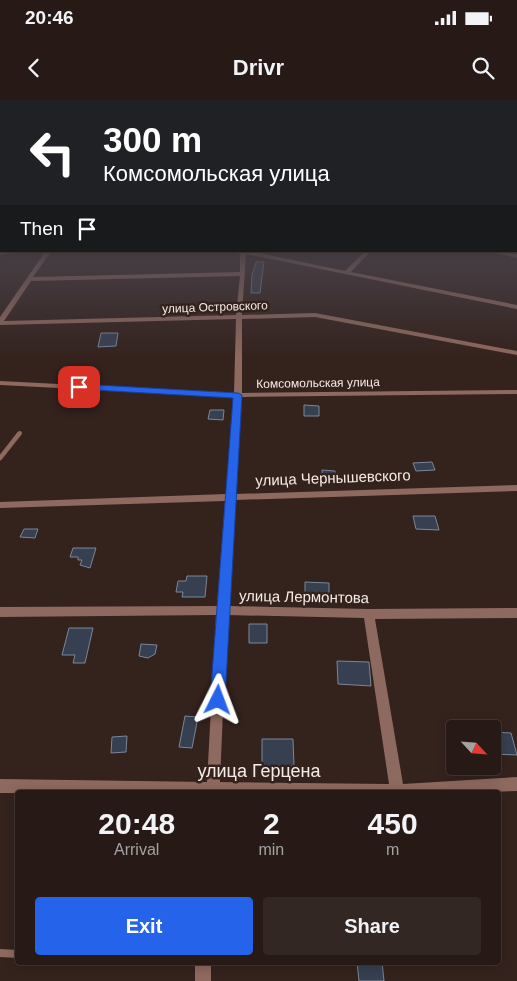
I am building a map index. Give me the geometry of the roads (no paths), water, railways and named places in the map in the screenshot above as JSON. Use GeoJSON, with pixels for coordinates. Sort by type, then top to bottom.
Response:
{"type":"FeatureCollection","features":[{"type":"Feature","properties":{"kind":"street"},"geometry":{"type":"LineString","coordinates":[[0,323],[30,279],[110,277]]}},
{"type":"Feature","properties":{"kind":"street"},"geometry":{"type":"LineString","coordinates":[[213,790],[222,610],[232,496],[238,395],[239,318],[243,277]]}},
{"type":"Feature","properties":{"kind":"street"},"geometry":{"type":"LineString","coordinates":[[367,277],[517,307]]}},
{"type":"Feature","properties":{"kind":"street","name":"улица Островского"},"geometry":{"type":"LineString","coordinates":[[0,323],[315,315],[517,353]]}},
{"type":"Feature","properties":{"kind":"street","name":"Комсомольская улица"},"geometry":{"type":"LineString","coordinates":[[0,383],[238,395],[517,392]]}},
{"type":"Feature","properties":{"kind":"street","name":"улица Чернышевского"},"geometry":{"type":"LineString","coordinates":[[0,505],[517,488]]}},
{"type":"Feature","properties":{"kind":"street","name":"улица Лермонтова"},"geometry":{"type":"LineString","coordinates":[[0,612],[222,610],[369,614],[517,613]]}},
{"type":"Feature","properties":{"kind":"street"},"geometry":{"type":"LineString","coordinates":[[369,614],[397,790]]}},
{"type":"Feature","properties":{"kind":"street","name":"улица Герцена"},"geometry":{"type":"LineString","coordinates":[[414,790],[517,784]]}},
{"type":"Feature","properties":{"kind":"street","name":"улица Герцена"},"geometry":{"type":"LineString","coordinates":[[0,786],[170,790]]}},
{"type":"Feature","properties":{"kind":"street"},"geometry":{"type":"LineString","coordinates":[[203,965],[203,981]]}},
{"type":"Feature","properties":{"kind":"lane"},"geometry":{"type":"LineString","coordinates":[[0,458],[20,433]]}},
{"type":"Feature","properties":{"kind":"lane"},"geometry":{"type":"LineString","coordinates":[[0,953],[15,954]]}}]}
